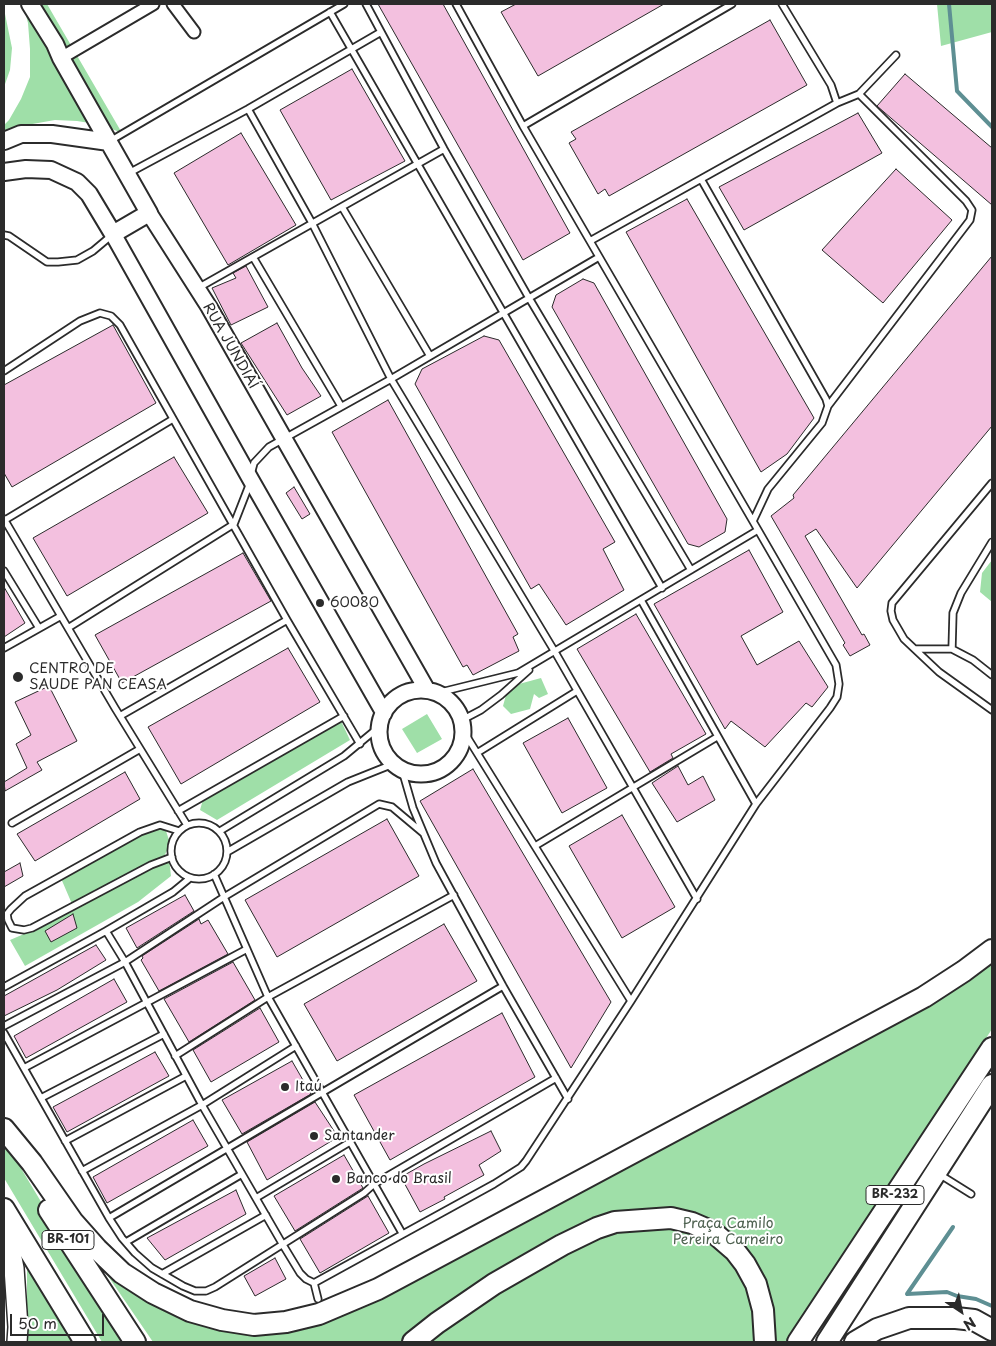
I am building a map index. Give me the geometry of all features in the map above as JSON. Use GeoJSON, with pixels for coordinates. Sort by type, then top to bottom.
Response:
{"type":"FeatureCollection","features":[{"type":"Feature","properties":{"kind":"highway"},"geometry":{"type":"LineString","coordinates":[[4,1129],[32,1164],[73,1222],[96,1249],[122,1274],[153,1293],[190,1311],[222,1320],[254,1325],[286,1322],[319,1314],[378,1289],[924,997],[992,950]]}},
{"type":"Feature","properties":{"kind":"highway","name":"BR-232"},"geometry":{"type":"LineString","coordinates":[[798,1342],[992,1048]]}},
{"type":"Feature","properties":{"kind":"highway","name":"BR-232"},"geometry":{"type":"LineString","coordinates":[[827,1342],[992,1085]]}},
{"type":"Feature","properties":{"kind":"highway","name":"BR-101"},"geometry":{"type":"LineString","coordinates":[[4,1136],[25,1173],[135,1342]]}},
{"type":"Feature","properties":{"kind":"highway","name":"BR-101"},"geometry":{"type":"LineString","coordinates":[[4,1209],[85,1342]]}},
{"type":"Feature","properties":{"kind":"highway"},"geometry":{"type":"LineString","coordinates":[[413,1342],[494,1284],[588,1232],[615,1222],[671,1218],[692,1223],[713,1232],[735,1251],[746,1264],[756,1284],[763,1310],[765,1342]]}},
{"type":"Feature","properties":{"kind":"highway"},"geometry":{"type":"LineString","coordinates":[[855,1342],[878,1329],[909,1318],[974,1320],[992,1330]]}},
{"type":"Feature","properties":{"kind":"main road","name":"RUA JUNDIAÍ"},"geometry":{"type":"LineString","coordinates":[[30,4],[55,44],[60,58],[150,213]]}},
{"type":"Feature","properties":{"kind":"main road"},"geometry":{"type":"LineString","coordinates":[[4,141],[21,134],[52,134],[109,142]]}},
{"type":"Feature","properties":{"kind":"main road"},"geometry":{"type":"LineString","coordinates":[[4,172],[26,169],[51,170],[77,182],[89,194],[113,234],[150,213]]}},
{"type":"Feature","properties":{"kind":"main road"},"geometry":{"type":"LineString","coordinates":[[4,1218],[14,1268],[18,1327],[17,1342]]}},
{"type":"Feature","properties":{"kind":"street"},"geometry":{"type":"LineString","coordinates":[[60,58],[153,4]]}},
{"type":"Feature","properties":{"kind":"street"},"geometry":{"type":"LineString","coordinates":[[173,4],[194,32]]}},
{"type":"Feature","properties":{"kind":"street","name":"RUA JUNDIAÍ"},"geometry":{"type":"LineString","coordinates":[[150,213],[198,288],[432,692]]}},
{"type":"Feature","properties":{"kind":"street"},"geometry":{"type":"LineString","coordinates":[[113,234],[251,480],[382,720]]}},
{"type":"Feature","properties":{"kind":"street"},"geometry":{"type":"LineString","coordinates":[[414,691],[432,692],[452,704],[463,726],[462,746],[455,759],[444,769],[430,774],[416,775],[397,767],[382,747],[379,737],[382,720],[392,702],[402,695],[414,691]]}},
{"type":"Feature","properties":{"kind":"lane"},"geometry":{"type":"LineString","coordinates":[[109,142],[344,4]]}},
{"type":"Feature","properties":{"kind":"lane"},"geometry":{"type":"LineString","coordinates":[[366,4],[444,149],[529,298],[691,570]]}},
{"type":"Feature","properties":{"kind":"lane"},"geometry":{"type":"LineString","coordinates":[[523,126],[732,4]]}},
{"type":"Feature","properties":{"kind":"lane"},"geometry":{"type":"LineString","coordinates":[[782,4],[831,86],[837,103]]}},
{"type":"Feature","properties":{"kind":"lane"},"geometry":{"type":"LineString","coordinates":[[106,931],[125,962],[202,1105],[283,1245],[300,1273],[306,1279],[314,1282],[494,1184],[520,1167],[568,1099],[756,804],[837,697],[839,684],[836,665],[523,126],[459,5]]}},
{"type":"Feature","properties":{"kind":"lane"},"geometry":{"type":"LineString","coordinates":[[330,12],[662,588]]}},
{"type":"Feature","properties":{"kind":"lane"},"geometry":{"type":"LineString","coordinates":[[128,174],[248,109],[381,32]]}},
{"type":"Feature","properties":{"kind":"lane"},"geometry":{"type":"LineString","coordinates":[[590,241],[837,103],[859,94],[896,55]]}},
{"type":"Feature","properties":{"kind":"lane"},"geometry":{"type":"LineString","coordinates":[[753,521],[768,489],[822,423],[828,406],[970,220],[972,210],[966,202],[859,94]]}},
{"type":"Feature","properties":{"kind":"lane"},"geometry":{"type":"LineString","coordinates":[[248,109],[312,223],[391,379],[555,652],[697,899]]}},
{"type":"Feature","properties":{"kind":"lane"},"geometry":{"type":"LineString","coordinates":[[198,288],[444,149]]}},
{"type":"Feature","properties":{"kind":"lane"},"geometry":{"type":"LineString","coordinates":[[701,180],[826,398],[828,406]]}},
{"type":"Feature","properties":{"kind":"lane"},"geometry":{"type":"LineString","coordinates":[[342,207],[430,356]]}},
{"type":"Feature","properties":{"kind":"lane"},"geometry":{"type":"LineString","coordinates":[[4,235],[9,236],[47,262],[58,262],[77,260],[93,251],[113,234]]}},
{"type":"Feature","properties":{"kind":"lane"},"geometry":{"type":"LineString","coordinates":[[253,257],[341,406]]}},
{"type":"Feature","properties":{"kind":"lane"},"geometry":{"type":"LineString","coordinates":[[68,628],[234,524],[251,480],[251,471],[254,463],[268,447],[391,379],[599,257]]}},
{"type":"Feature","properties":{"kind":"lane"},"geometry":{"type":"LineString","coordinates":[[4,371],[80,321],[100,314],[112,316],[120,324],[287,620],[360,744]]}},
{"type":"Feature","properties":{"kind":"lane"},"geometry":{"type":"LineString","coordinates":[[173,420],[4,520],[187,825]]}},
{"type":"Feature","properties":{"kind":"lane"},"geometry":{"type":"LineString","coordinates":[[992,483],[892,603],[891,611],[893,620],[904,639],[939,672],[992,710]]}},
{"type":"Feature","properties":{"kind":"lane"},"geometry":{"type":"LineString","coordinates":[[432,692],[518,673],[758,530]]}},
{"type":"Feature","properties":{"kind":"lane"},"geometry":{"type":"LineString","coordinates":[[952,649],[953,612],[961,593],[992,542]]}},
{"type":"Feature","properties":{"kind":"lane"},"geometry":{"type":"LineString","coordinates":[[4,571],[39,628]]}},
{"type":"Feature","properties":{"kind":"lane"},"geometry":{"type":"LineString","coordinates":[[641,600],[756,804]]}},
{"type":"Feature","properties":{"kind":"lane"},"geometry":{"type":"LineString","coordinates":[[4,648],[61,616]]}},
{"type":"Feature","properties":{"kind":"lane"},"geometry":{"type":"LineString","coordinates":[[120,716],[287,620]]}},
{"type":"Feature","properties":{"kind":"lane"},"geometry":{"type":"LineString","coordinates":[[915,649],[952,649],[972,660],[992,675]]}},
{"type":"Feature","properties":{"kind":"lane"},"geometry":{"type":"LineString","coordinates":[[534,665],[463,726],[477,753],[631,1001]]}},
{"type":"Feature","properties":{"kind":"lane"},"geometry":{"type":"LineString","coordinates":[[477,753],[577,691]]}},
{"type":"Feature","properties":{"kind":"lane"},"geometry":{"type":"LineString","coordinates":[[178,811],[344,716]]}},
{"type":"Feature","properties":{"kind":"lane"},"geometry":{"type":"LineString","coordinates":[[220,831],[344,756],[360,744],[382,720]]}},
{"type":"Feature","properties":{"kind":"lane"},"geometry":{"type":"LineString","coordinates":[[535,846],[717,737]]}},
{"type":"Feature","properties":{"kind":"lane"},"geometry":{"type":"LineString","coordinates":[[12,823],[140,749]]}},
{"type":"Feature","properties":{"kind":"lane"},"geometry":{"type":"LineString","coordinates":[[227,852],[348,782],[397,767],[436,863],[503,986],[568,1099]]}},
{"type":"Feature","properties":{"kind":"lane"},"geometry":{"type":"LineString","coordinates":[[4,1026],[125,962],[224,897],[379,804],[392,807],[423,834]]}},
{"type":"Feature","properties":{"kind":"lane"},"geometry":{"type":"LineString","coordinates":[[196,822],[206,823],[220,831],[225,839],[227,852],[224,865],[214,874],[200,879],[190,878],[175,866],[171,848],[173,838],[179,831],[187,825],[196,822]]}},
{"type":"Feature","properties":{"kind":"lane"},"geometry":{"type":"LineString","coordinates":[[172,857],[151,865],[32,928],[24,930],[12,928],[8,920],[7,914],[25,896],[140,832],[160,825],[179,831]]}},
{"type":"Feature","properties":{"kind":"lane"},"geometry":{"type":"LineString","coordinates":[[214,874],[268,997],[402,1233]]}},
{"type":"Feature","properties":{"kind":"lane"},"geometry":{"type":"LineString","coordinates":[[4,987],[173,892],[190,878]]}},
{"type":"Feature","properties":{"kind":"lane"},"geometry":{"type":"LineString","coordinates":[[175,1056],[268,997],[454,895]]}},
{"type":"Feature","properties":{"kind":"lane"},"geometry":{"type":"LineString","coordinates":[[24,1068],[247,949]]}},
{"type":"Feature","properties":{"kind":"lane"},"geometry":{"type":"LineString","coordinates":[[109,1218],[503,986]]}},
{"type":"Feature","properties":{"kind":"lane"},"geometry":{"type":"LineString","coordinates":[[4,1033],[109,1218],[126,1242],[135,1253],[162,1274],[195,1291],[206,1291],[283,1245],[364,1193],[374,1184],[556,1078]]}},
{"type":"Feature","properties":{"kind":"lane"},"geometry":{"type":"LineString","coordinates":[[41,1098],[164,1034]]}},
{"type":"Feature","properties":{"kind":"lane"},"geometry":{"type":"LineString","coordinates":[[82,1171],[202,1105],[296,1046]]}},
{"type":"Feature","properties":{"kind":"lane"},"geometry":{"type":"LineString","coordinates":[[65,1141],[186,1076]]}},
{"type":"Feature","properties":{"kind":"lane"},"geometry":{"type":"LineString","coordinates":[[256,1198],[350,1142]]}},
{"type":"Feature","properties":{"kind":"lane"},"geometry":{"type":"LineString","coordinates":[[936,1172],[971,1194]]}},
{"type":"Feature","properties":{"kind":"lane"},"geometry":{"type":"LineString","coordinates":[[126,1242],[242,1174]]}},
{"type":"Feature","properties":{"kind":"lane"},"geometry":{"type":"LineString","coordinates":[[162,1274],[266,1215]]}},
{"type":"Feature","properties":{"kind":"lane"},"geometry":{"type":"LineString","coordinates":[[314,1282],[318,1298]]}},
{"type":"Feature","properties":{"kind":"green space"},"geometry":{"type":"Polygon","coordinates":[[[23,4],[47,4],[122,133],[102,125],[55,120],[21,126],[4,135],[4,125],[21,99],[30,77],[28,23],[23,4]]]}},
{"type":"Feature","properties":{"kind":"green space"},"geometry":{"type":"Polygon","coordinates":[[[937,4],[992,4],[992,32],[941,46],[937,4]]]}},
{"type":"Feature","properties":{"kind":"green space"},"geometry":{"type":"Polygon","coordinates":[[[4,9],[12,48],[10,70],[4,87],[4,9]]]}},
{"type":"Feature","properties":{"kind":"green space"},"geometry":{"type":"Polygon","coordinates":[[[992,560],[992,602],[980,592],[982,573],[992,560]]]}},
{"type":"Feature","properties":{"kind":"green space"},"geometry":{"type":"Polygon","coordinates":[[[541,678],[548,694],[539,698],[534,694],[530,709],[511,714],[503,706],[506,695],[519,684],[541,678]]]}},
{"type":"Feature","properties":{"kind":"green space"},"geometry":{"type":"Polygon","coordinates":[[[427,714],[442,739],[417,753],[402,729],[427,714]]]}},
{"type":"Feature","properties":{"kind":"green space"},"geometry":{"type":"Polygon","coordinates":[[[341,721],[350,740],[217,820],[200,810],[204,796],[341,721]]]}},
{"type":"Feature","properties":{"kind":"green space"},"geometry":{"type":"Polygon","coordinates":[[[160,825],[166,831],[170,843],[164,857],[72,904],[60,876],[140,832],[160,825]]]}},
{"type":"Feature","properties":{"kind":"green space"},"geometry":{"type":"Polygon","coordinates":[[[169,858],[171,876],[138,902],[25,966],[10,940],[38,928],[169,858]]]}},
{"type":"Feature","properties":{"kind":"green space","name":"Praça Camilo Pereira Carneiro"},"geometry":{"type":"Polygon","coordinates":[[[992,956],[992,1029],[788,1342],[153,1342],[95,1257],[153,1302],[302,1324],[992,956]]]}},
{"type":"Feature","properties":{"kind":"green space"},"geometry":{"type":"Polygon","coordinates":[[[4,1140],[46,1210],[131,1342],[102,1342],[4,1178],[4,1140]]]}},
{"type":"Feature","properties":{"kind":"green space"},"geometry":{"type":"Polygon","coordinates":[[[27,1270],[51,1278],[87,1342],[27,1342],[27,1270]]]}},
{"type":"Feature","properties":{"kind":"building"},"geometry":{"type":"Polygon","coordinates":[[[378,4],[443,4],[570,233],[523,260],[378,4]]]}},
{"type":"Feature","properties":{"kind":"building"},"geometry":{"type":"Polygon","coordinates":[[[516,4],[664,4],[538,76],[501,12],[516,4]]]}},
{"type":"Feature","properties":{"kind":"building"},"geometry":{"type":"Polygon","coordinates":[[[770,20],[807,85],[609,196],[605,189],[598,194],[569,143],[576,139],[571,132],[770,20]]]}},
{"type":"Feature","properties":{"kind":"building"},"geometry":{"type":"Polygon","coordinates":[[[352,69],[405,161],[331,200],[280,110],[352,69]]]}},
{"type":"Feature","properties":{"kind":"building"},"geometry":{"type":"Polygon","coordinates":[[[905,74],[992,148],[992,205],[877,106],[905,74]]]}},
{"type":"Feature","properties":{"kind":"building"},"geometry":{"type":"Polygon","coordinates":[[[858,113],[882,153],[744,230],[719,187],[858,113]]]}},
{"type":"Feature","properties":{"kind":"building"},"geometry":{"type":"Polygon","coordinates":[[[241,133],[296,225],[228,265],[174,173],[241,133]]]}},
{"type":"Feature","properties":{"kind":"building"},"geometry":{"type":"Polygon","coordinates":[[[896,169],[952,220],[883,303],[822,250],[896,169]]]}},
{"type":"Feature","properties":{"kind":"building"},"geometry":{"type":"Polygon","coordinates":[[[687,199],[814,418],[787,454],[761,472],[626,232],[687,199]]]}},
{"type":"Feature","properties":{"kind":"building"},"geometry":{"type":"Polygon","coordinates":[[[992,256],[992,426],[857,588],[816,529],[805,536],[862,635],[864,634],[870,645],[850,656],[843,645],[845,643],[771,516],[794,498],[793,495],[992,256]]]}},
{"type":"Feature","properties":{"kind":"building"},"geometry":{"type":"Polygon","coordinates":[[[246,266],[268,307],[231,325],[212,288],[236,278],[233,273],[246,266]]]}},
{"type":"Feature","properties":{"kind":"building"},"geometry":{"type":"Polygon","coordinates":[[[583,279],[594,283],[727,519],[725,532],[699,547],[688,544],[552,307],[556,295],[583,279]]]}},
{"type":"Feature","properties":{"kind":"building"},"geometry":{"type":"Polygon","coordinates":[[[277,323],[302,368],[321,396],[287,415],[241,343],[277,323]]]}},
{"type":"Feature","properties":{"kind":"building"},"geometry":{"type":"Polygon","coordinates":[[[113,325],[156,403],[12,487],[4,473],[4,385],[113,325]]]}},
{"type":"Feature","properties":{"kind":"building"},"geometry":{"type":"Polygon","coordinates":[[[484,336],[499,340],[615,542],[603,549],[624,590],[566,625],[539,584],[531,589],[415,384],[422,369],[484,336]]]}},
{"type":"Feature","properties":{"kind":"building"},"geometry":{"type":"Polygon","coordinates":[[[388,400],[518,634],[513,637],[519,651],[473,675],[467,665],[463,667],[332,432],[388,400]]]}},
{"type":"Feature","properties":{"kind":"building"},"geometry":{"type":"Polygon","coordinates":[[[174,457],[208,513],[67,596],[33,538],[174,457]]]}},
{"type":"Feature","properties":{"kind":"building"},"geometry":{"type":"Polygon","coordinates":[[[294,487],[310,514],[302,519],[286,493],[294,487]]]}},
{"type":"Feature","properties":{"kind":"building"},"geometry":{"type":"Polygon","coordinates":[[[749,550],[783,612],[741,636],[757,665],[799,641],[828,687],[812,707],[806,703],[765,747],[731,721],[725,729],[654,604],[749,550]]]}},
{"type":"Feature","properties":{"kind":"building"},"geometry":{"type":"Polygon","coordinates":[[[243,553],[271,601],[122,683],[95,635],[243,553]]]}},
{"type":"Feature","properties":{"kind":"building"},"geometry":{"type":"Polygon","coordinates":[[[4,587],[25,623],[4,637],[4,587]]]}},
{"type":"Feature","properties":{"kind":"building"},"geometry":{"type":"Polygon","coordinates":[[[636,614],[706,734],[671,754],[673,758],[650,772],[577,649],[636,614]]]}},
{"type":"Feature","properties":{"kind":"building"},"geometry":{"type":"Polygon","coordinates":[[[288,648],[320,702],[181,784],[148,727],[288,648]]]}},
{"type":"Feature","properties":{"kind":"building"},"geometry":{"type":"Polygon","coordinates":[[[49,686],[77,741],[37,762],[42,770],[5,791],[4,782],[27,768],[16,744],[31,735],[15,702],[49,686]]]}},
{"type":"Feature","properties":{"kind":"building"},"geometry":{"type":"Polygon","coordinates":[[[568,718],[607,788],[562,813],[523,743],[568,718]]]}},
{"type":"Feature","properties":{"kind":"building"},"geometry":{"type":"Polygon","coordinates":[[[678,766],[688,785],[703,776],[715,800],[677,822],[652,783],[678,766]]]}},
{"type":"Feature","properties":{"kind":"building"},"geometry":{"type":"Polygon","coordinates":[[[473,769],[611,1002],[571,1068],[420,801],[473,769]]]}},
{"type":"Feature","properties":{"kind":"building"},"geometry":{"type":"Polygon","coordinates":[[[125,772],[140,799],[35,861],[17,834],[125,772]]]}},
{"type":"Feature","properties":{"kind":"building"},"geometry":{"type":"Polygon","coordinates":[[[622,815],[675,907],[622,938],[569,846],[622,815]]]}},
{"type":"Feature","properties":{"kind":"building"},"geometry":{"type":"Polygon","coordinates":[[[387,819],[419,876],[277,957],[245,900],[387,819]]]}},
{"type":"Feature","properties":{"kind":"building"},"geometry":{"type":"Polygon","coordinates":[[[20,863],[23,876],[4,887],[4,872],[20,863]]]}},
{"type":"Feature","properties":{"kind":"building"},"geometry":{"type":"Polygon","coordinates":[[[185,895],[194,911],[137,948],[126,928],[185,895]]]}},
{"type":"Feature","properties":{"kind":"building"},"geometry":{"type":"Polygon","coordinates":[[[73,914],[77,928],[51,942],[45,931],[73,914]]]}},
{"type":"Feature","properties":{"kind":"building"},"geometry":{"type":"Polygon","coordinates":[[[199,919],[201,924],[208,920],[228,954],[159,991],[141,960],[142,956],[199,919]]]}},
{"type":"Feature","properties":{"kind":"building"},"geometry":{"type":"Polygon","coordinates":[[[444,924],[477,981],[337,1061],[304,1004],[444,924]]]}},
{"type":"Feature","properties":{"kind":"building"},"geometry":{"type":"Polygon","coordinates":[[[96,945],[106,960],[57,990],[4,1016],[4,996],[96,945]]]}},
{"type":"Feature","properties":{"kind":"building"},"geometry":{"type":"Polygon","coordinates":[[[233,962],[255,1000],[189,1042],[164,999],[233,962]]]}},
{"type":"Feature","properties":{"kind":"building"},"geometry":{"type":"Polygon","coordinates":[[[114,979],[127,1002],[26,1058],[14,1036],[114,979]]]}},
{"type":"Feature","properties":{"kind":"building"},"geometry":{"type":"Polygon","coordinates":[[[260,1008],[279,1042],[211,1082],[193,1050],[260,1008]]]}},
{"type":"Feature","properties":{"kind":"building"},"geometry":{"type":"Polygon","coordinates":[[[502,1013],[535,1077],[390,1160],[354,1095],[502,1013]]]}},
{"type":"Feature","properties":{"kind":"building"},"geometry":{"type":"Polygon","coordinates":[[[155,1052],[169,1076],[67,1132],[53,1107],[155,1052]]]}},
{"type":"Feature","properties":{"kind":"building"},"geometry":{"type":"Polygon","coordinates":[[[292,1061],[311,1094],[242,1134],[222,1100],[292,1061]]]}},
{"type":"Feature","properties":{"kind":"building"},"geometry":{"type":"Polygon","coordinates":[[[315,1102],[338,1137],[267,1180],[247,1142],[315,1102]]]}},
{"type":"Feature","properties":{"kind":"building"},"geometry":{"type":"Polygon","coordinates":[[[193,1120],[208,1146],[107,1203],[93,1177],[193,1120]]]}},
{"type":"Feature","properties":{"kind":"building"},"geometry":{"type":"Polygon","coordinates":[[[491,1131],[501,1151],[479,1165],[484,1175],[420,1212],[401,1177],[491,1131]]]}},
{"type":"Feature","properties":{"kind":"building"},"geometry":{"type":"Polygon","coordinates":[[[344,1155],[363,1188],[295,1231],[274,1196],[344,1155]]]}},
{"type":"Feature","properties":{"kind":"building"},"geometry":{"type":"Polygon","coordinates":[[[236,1190],[246,1214],[165,1260],[147,1238],[236,1190]]]}},
{"type":"Feature","properties":{"kind":"building"},"geometry":{"type":"Polygon","coordinates":[[[368,1196],[389,1233],[320,1273],[300,1239],[368,1196]]]}},
{"type":"Feature","properties":{"kind":"building"},"geometry":{"type":"Polygon","coordinates":[[[275,1258],[286,1279],[255,1296],[244,1276],[275,1258]]]}},
{"type":"Feature","properties":{"kind":"waterway"},"geometry":{"type":"LineString","coordinates":[[949,4],[957,91],[992,127]]}},
{"type":"Feature","properties":{"kind":"waterway"},"geometry":{"type":"LineString","coordinates":[[953,1227],[907,1294],[947,1292],[957,1296],[976,1299],[992,1306]]}},
{"type":"Feature","properties":{"kind":"place","name":"60080"},"geometry":{"type":"Point","coordinates":[320,603]}},
{"type":"Feature","properties":{"kind":"place","name":"CENTRO DE SAUDE PAN CEASA"},"geometry":{"type":"Point","coordinates":[18,677]}},
{"type":"Feature","properties":{"kind":"place","name":"Itaú"},"geometry":{"type":"Point","coordinates":[285,1087]}},
{"type":"Feature","properties":{"kind":"place","name":"Santander"},"geometry":{"type":"Point","coordinates":[314,1136]}},
{"type":"Feature","properties":{"kind":"place","name":"Banco do Brasil"},"geometry":{"type":"Point","coordinates":[336,1179]}}]}
